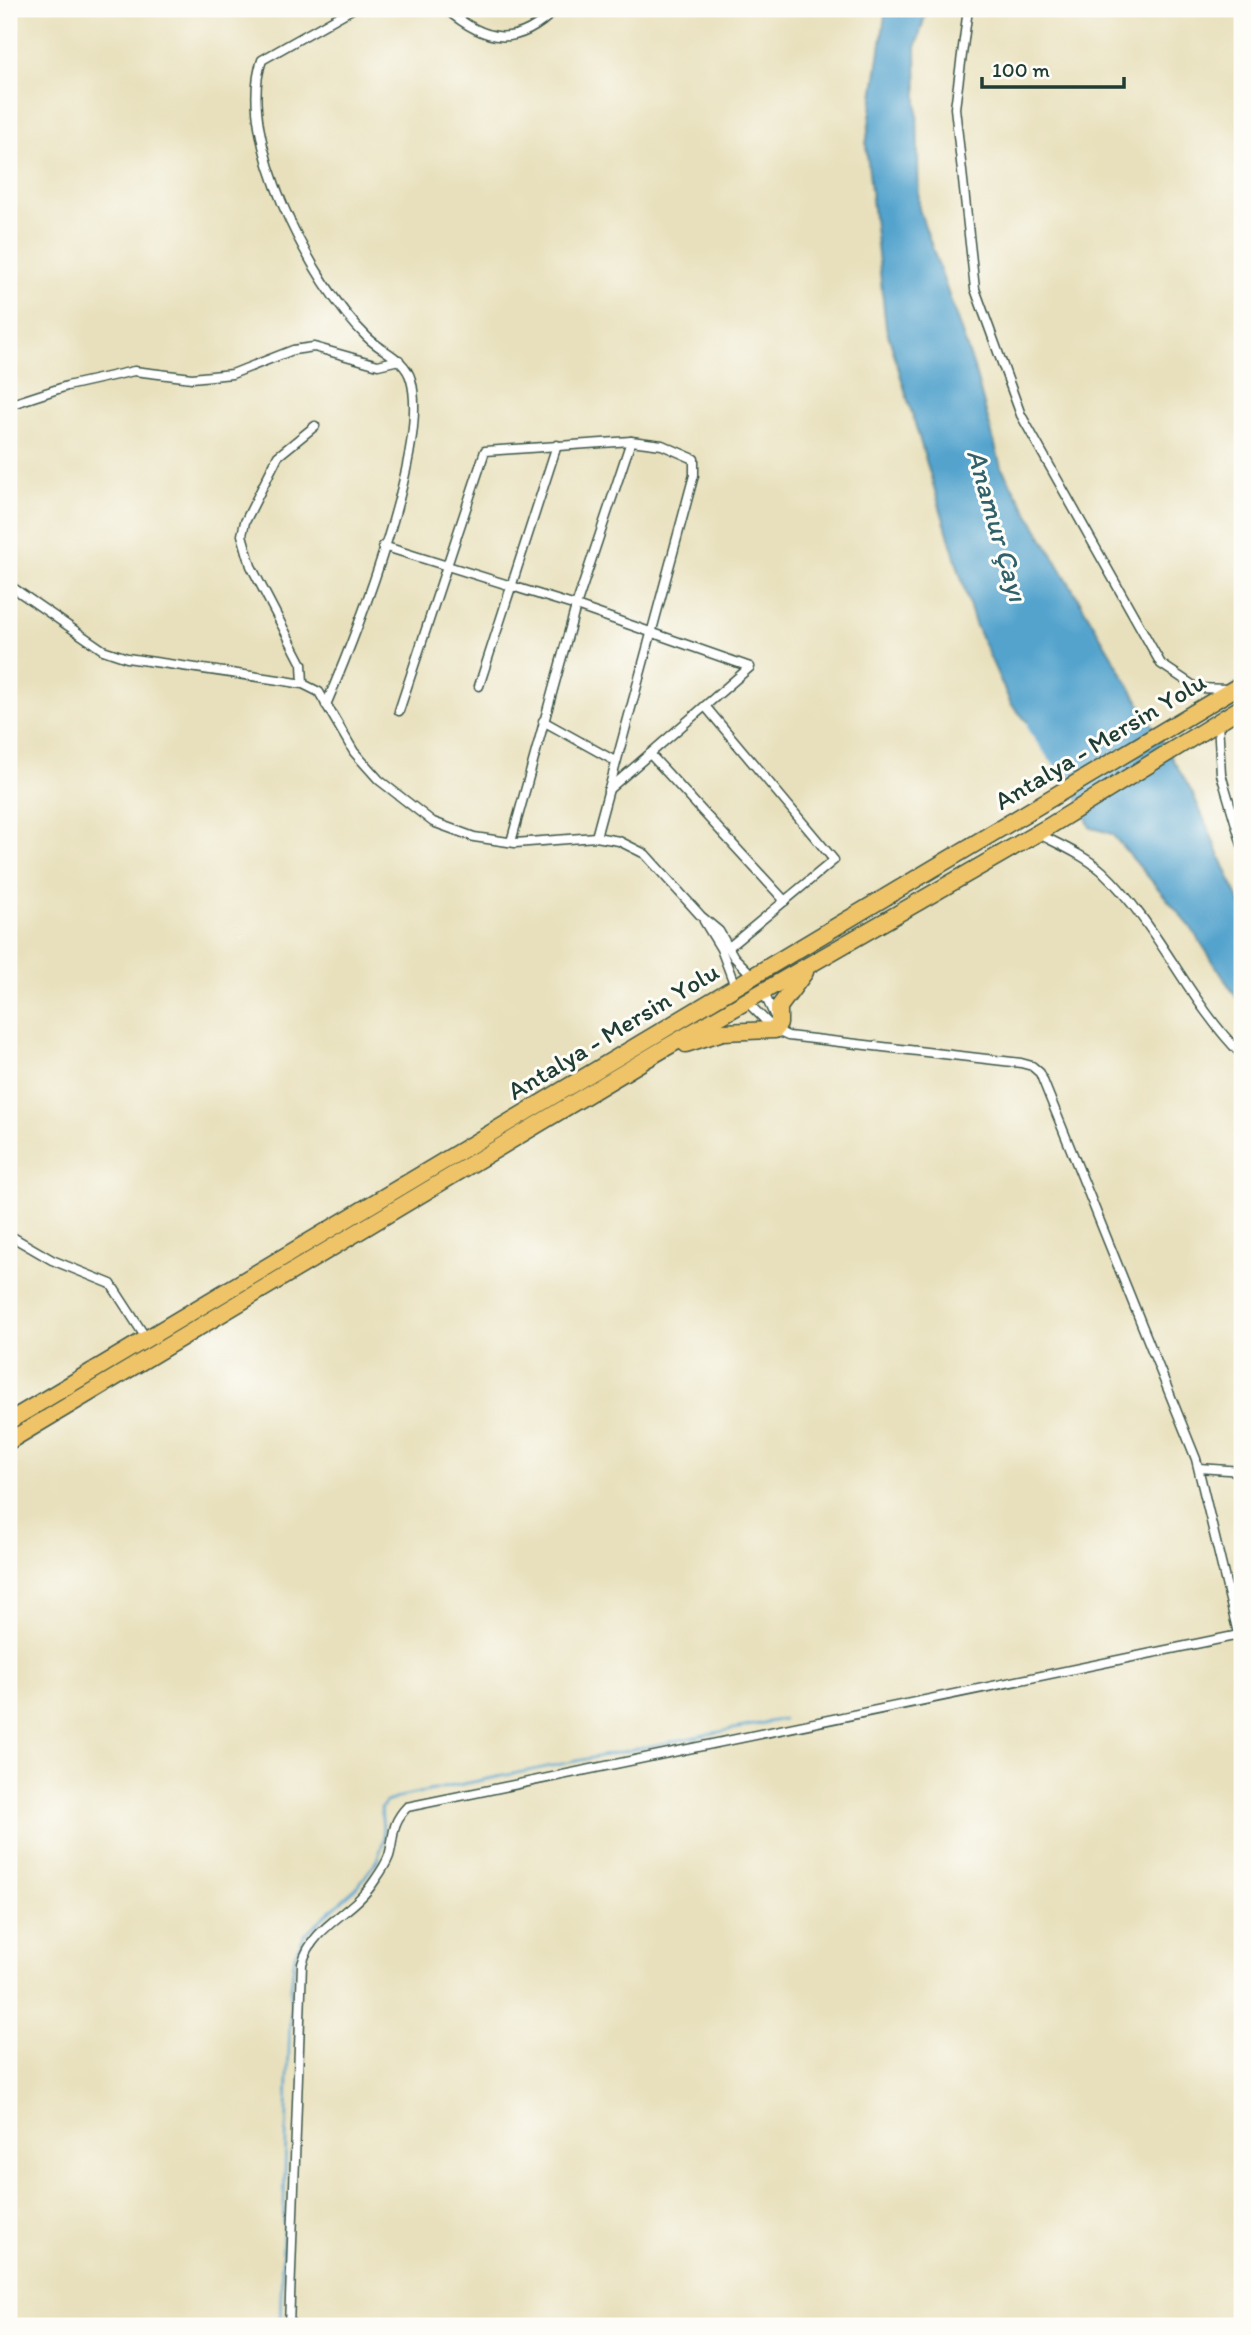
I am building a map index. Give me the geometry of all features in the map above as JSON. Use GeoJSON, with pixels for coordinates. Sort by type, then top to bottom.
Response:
{"type":"FeatureCollection","features":[{"type":"Feature","properties":{"kind":"highway","name":"Antalya - Mersin Yolu"},"geometry":{"type":"LineString","coordinates":[[9,1421],[1238,687]]}},
{"type":"Feature","properties":{"kind":"highway","name":"Antalya - Mersin Yolu"},"geometry":{"type":"LineString","coordinates":[[9,1441],[660,1051],[1042,830],[1242,707]]}},
{"type":"Feature","properties":{"kind":"highway"},"geometry":{"type":"LineString","coordinates":[[660,1051],[723,1032],[781,1030],[779,1007],[783,998],[811,964]]}},
{"type":"Feature","properties":{"kind":"highway"},"geometry":{"type":"LineString","coordinates":[[754,976],[763,991]]}},
{"type":"Feature","properties":{"kind":"highway"},"geometry":{"type":"LineString","coordinates":[[735,986],[746,1001]]}},
{"type":"Feature","properties":{"kind":"street"},"geometry":{"type":"LineString","coordinates":[[326,705],[353,641],[409,463],[414,397],[411,378],[399,360],[368,338],[322,284],[307,257],[257,129],[258,72],[262,60],[352,9]]}},
{"type":"Feature","properties":{"kind":"street"},"geometry":{"type":"LineString","coordinates":[[446,9],[469,29],[495,36],[517,37],[538,27],[556,9]]}},
{"type":"Feature","properties":{"kind":"street"},"geometry":{"type":"LineString","coordinates":[[968,9],[955,108],[975,289],[1021,415],[1161,664],[1197,688],[1238,687]]}},
{"type":"Feature","properties":{"kind":"street"},"geometry":{"type":"LineString","coordinates":[[9,405],[67,386],[134,370],[192,378],[232,374],[293,350],[314,347],[378,365],[399,360]]}},
{"type":"Feature","properties":{"kind":"street"},"geometry":{"type":"LineString","coordinates":[[303,684],[302,664],[251,566],[242,536],[245,522],[278,456],[315,426]]}},
{"type":"Feature","properties":{"kind":"street"},"geometry":{"type":"LineString","coordinates":[[511,842],[576,606],[631,441]]}},
{"type":"Feature","properties":{"kind":"street"},"geometry":{"type":"LineString","coordinates":[[399,711],[485,451],[631,441],[662,445],[694,459],[694,475],[596,837]]}},
{"type":"Feature","properties":{"kind":"street"},"geometry":{"type":"LineString","coordinates":[[479,686],[557,446]]}},
{"type":"Feature","properties":{"kind":"street"},"geometry":{"type":"LineString","coordinates":[[383,546],[576,606],[750,667],[607,791]]}},
{"type":"Feature","properties":{"kind":"street"},"geometry":{"type":"LineString","coordinates":[[9,585],[103,650],[127,657],[303,684],[319,692],[354,752],[399,798],[433,822],[474,837],[511,842],[596,837],[619,841],[645,854],[701,916],[719,931],[754,976]]}},
{"type":"Feature","properties":{"kind":"street"},"geometry":{"type":"LineString","coordinates":[[705,706],[834,860],[729,947]]}},
{"type":"Feature","properties":{"kind":"street"},"geometry":{"type":"LineString","coordinates":[[543,721],[615,761]]}},
{"type":"Feature","properties":{"kind":"street"},"geometry":{"type":"LineString","coordinates":[[1214,724],[1221,774],[1242,845]]}},
{"type":"Feature","properties":{"kind":"street"},"geometry":{"type":"LineString","coordinates":[[650,754],[785,901]]}},
{"type":"Feature","properties":{"kind":"street"},"geometry":{"type":"LineString","coordinates":[[1042,830],[1100,870],[1147,920],[1219,1032],[1242,1055]]}},
{"type":"Feature","properties":{"kind":"street"},"geometry":{"type":"LineString","coordinates":[[701,916],[721,949],[735,986]]}},
{"type":"Feature","properties":{"kind":"street"},"geometry":{"type":"LineString","coordinates":[[763,991],[781,1030]]}},
{"type":"Feature","properties":{"kind":"street"},"geometry":{"type":"LineString","coordinates":[[746,1001],[781,1030],[1021,1063],[1032,1066],[1040,1073],[1199,1468],[1242,1650]]}},
{"type":"Feature","properties":{"kind":"street"},"geometry":{"type":"LineString","coordinates":[[9,1235],[52,1260],[111,1284],[146,1338]]}},
{"type":"Feature","properties":{"kind":"street"},"geometry":{"type":"LineString","coordinates":[[1199,1468],[1242,1471]]}},
{"type":"Feature","properties":{"kind":"street"},"geometry":{"type":"LineString","coordinates":[[289,2326],[302,1964],[307,1947],[318,1932],[348,1910],[373,1884],[388,1858],[395,1820],[407,1807],[1239,1635]]}},
{"type":"Feature","properties":{"kind":"water"},"geometry":{"type":"Polygon","coordinates":[[[886,9],[927,9],[916,47],[919,209],[974,368],[1001,467],[1193,794],[1242,907],[1242,1006],[1190,926],[1112,834],[1090,827],[1061,759],[1011,704],[975,624],[886,327],[866,145],[886,9]]]}},
{"type":"Feature","properties":{"kind":"waterway","name":"Anamur Çayı"},"geometry":{"type":"LineString","coordinates":[[1036,726],[1057,755],[1079,776]]}},
{"type":"Feature","properties":{"kind":"waterway"},"geometry":{"type":"LineString","coordinates":[[280,2326],[291,1986],[295,1954],[305,1934],[358,1886],[377,1860],[384,1840],[381,1808],[386,1802],[404,1796],[783,1719]]}}]}
